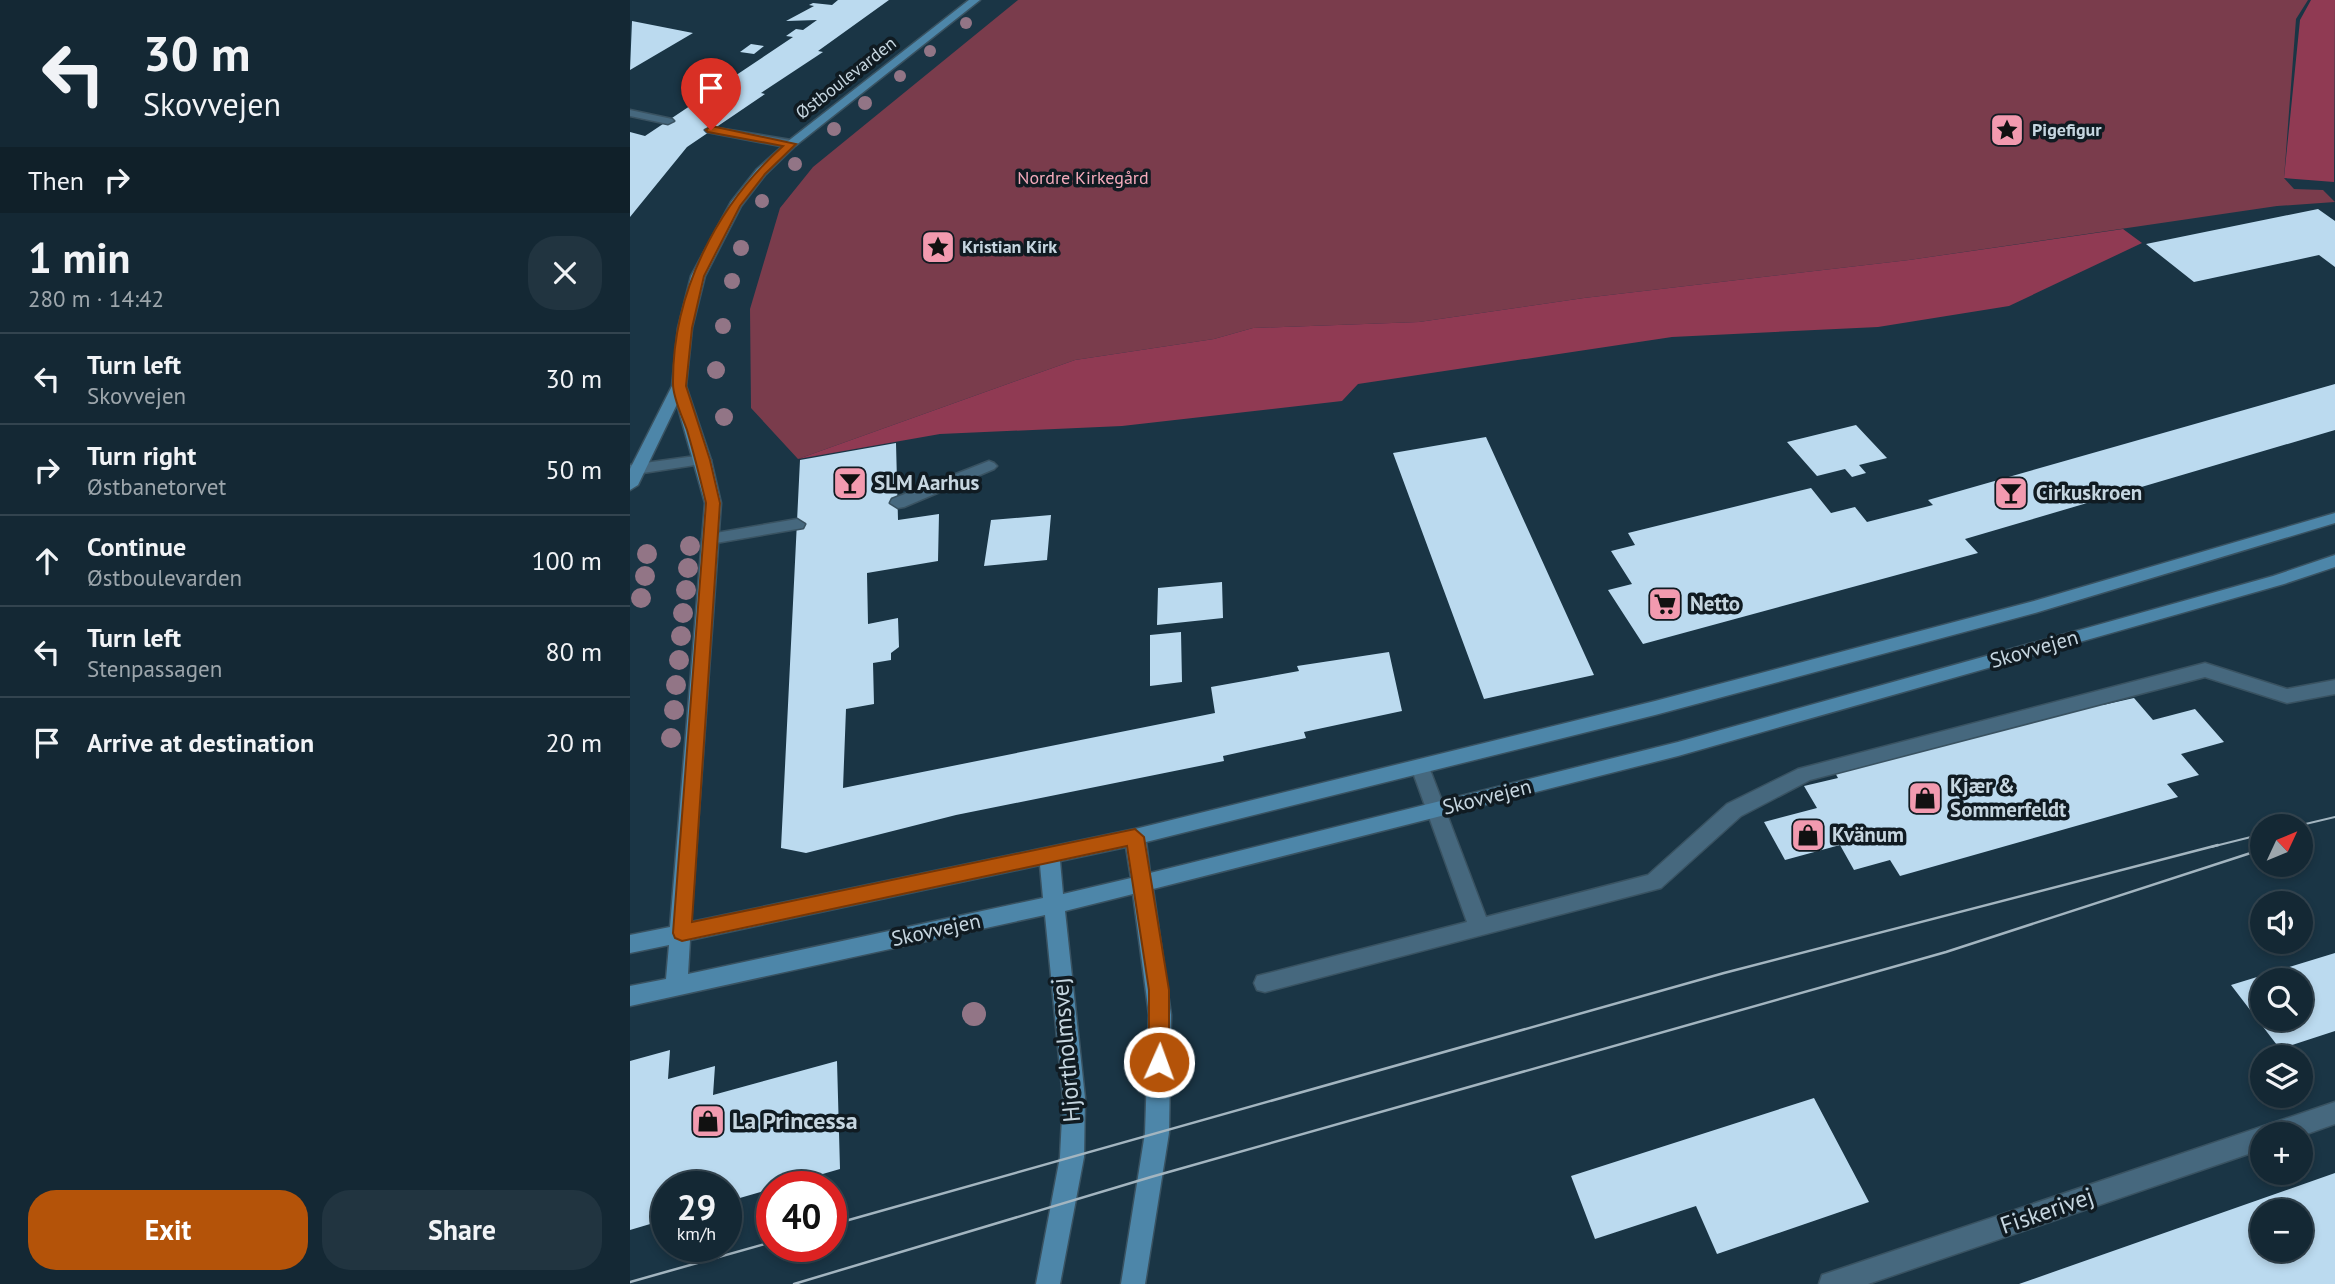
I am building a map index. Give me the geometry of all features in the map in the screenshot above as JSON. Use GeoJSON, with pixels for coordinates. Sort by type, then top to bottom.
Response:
{"type":"FeatureCollection","features":[{"type":"Feature","properties":{"kind":"street","name":"Østboulevarden"},"geometry":{"type":"LineString","coordinates":[[679,386],[685,328],[698,276],[734,205],[761,172],[791,144],[975,0]]}},
{"type":"Feature","properties":{"kind":"street"},"geometry":{"type":"LineString","coordinates":[[630,113],[668,121]]}},
{"type":"Feature","properties":{"kind":"street"},"geometry":{"type":"LineString","coordinates":[[711,130],[791,144]]}},
{"type":"Feature","properties":{"kind":"street"},"geometry":{"type":"LineString","coordinates":[[676,985],[713,503],[703,460],[679,386]]}},
{"type":"Feature","properties":{"kind":"street"},"geometry":{"type":"LineString","coordinates":[[632,475],[679,386]]}},
{"type":"Feature","properties":{"kind":"street"},"geometry":{"type":"LineString","coordinates":[[632,475],[703,460]]}},
{"type":"Feature","properties":{"kind":"street"},"geometry":{"type":"LineString","coordinates":[[898,503],[989,466]]}},
{"type":"Feature","properties":{"kind":"street","name":"Skovvejen"},"geometry":{"type":"LineString","coordinates":[[630,944],[1135,837],[1655,709],[2035,607],[2335,518]]}},
{"type":"Feature","properties":{"kind":"street"},"geometry":{"type":"LineString","coordinates":[[710,539],[797,524]]}},
{"type":"Feature","properties":{"kind":"street","name":"Skovvejen"},"geometry":{"type":"LineString","coordinates":[[630,996],[1052,905],[1678,749],[2278,580],[2335,561]]}},
{"type":"Feature","properties":{"kind":"street"},"geometry":{"type":"LineString","coordinates":[[1265,983],[1654,882],[1734,810],[1805,774],[2206,670],[2287,696],[2335,687]]}},
{"type":"Feature","properties":{"kind":"street"},"geometry":{"type":"LineString","coordinates":[[1420,767],[1479,928]]}},
{"type":"Feature","properties":{"kind":"street"},"geometry":{"type":"LineString","coordinates":[[1133,1284],[1157,1133],[1160,1015],[1135,837]]}},
{"type":"Feature","properties":{"kind":"street","name":"Hjortholmsvej"},"geometry":{"type":"LineString","coordinates":[[1048,1284],[1072,1157],[1074,1098],[1052,905],[1049,855]]}},
{"type":"Feature","properties":{"kind":"street"},"geometry":{"type":"LineString","coordinates":[[2309,1122],[2335,1113]]}},
{"type":"Feature","properties":{"kind":"street","name":"Fiskerivej"},"geometry":{"type":"LineString","coordinates":[[1831,1284],[2250,1142]]}},
{"type":"Feature","properties":{"kind":"green space","name":"Nordre Kirkegård"},"geometry":{"type":"Polygon","coordinates":[[[1018,0],[2308,0],[2296,19],[2284,178],[2294,189],[2323,190],[2335,202],[2277,206],[1909,260],[1584,298],[1419,322],[1253,328],[1214,339],[1075,360],[798,459],[751,408],[750,309],[780,208],[813,167],[1018,0]]]}},
{"type":"Feature","properties":{"kind":"shaded area"},"geometry":{"type":"Polygon","coordinates":[[[2311,0],[2335,0],[2334,182],[2284,178],[2300,20],[2311,0]]]}},
{"type":"Feature","properties":{"kind":"shaded area"},"geometry":{"type":"Polygon","coordinates":[[[2123,229],[2142,243],[2009,306],[1878,327],[1672,337],[1358,384],[1342,401],[1122,426],[940,434],[798,459],[1075,360],[1214,339],[1253,328],[1419,322],[1584,298],[1909,260],[2123,229]]]}},
{"type":"Feature","properties":{"kind":"building"},"geometry":{"type":"Polygon","coordinates":[[[838,0],[889,0],[818,51],[823,52],[687,147],[630,217],[630,132],[645,136],[793,37],[786,36],[796,29],[803,30],[817,20],[786,21],[814,6],[809,5],[813,3],[832,5],[838,0]]]}},
{"type":"Feature","properties":{"kind":"building"},"geometry":{"type":"Polygon","coordinates":[[[632,21],[693,33],[630,70],[632,21]]]}},
{"type":"Feature","properties":{"kind":"building"},"geometry":{"type":"Polygon","coordinates":[[[751,44],[764,46],[754,54],[740,52],[751,44]]]}},
{"type":"Feature","properties":{"kind":"building"},"geometry":{"type":"Polygon","coordinates":[[[2318,209],[2335,221],[2335,267],[2319,255],[2194,282],[2146,244],[2318,209]]]}},
{"type":"Feature","properties":{"kind":"building"},"geometry":{"type":"Polygon","coordinates":[[[2335,384],[2335,430],[1965,539],[1978,553],[1643,644],[1608,590],[1632,584],[1611,551],[1635,545],[1628,533],[1811,488],[1831,513],[1855,507],[1867,522],[1933,505],[1928,500],[2335,384]]]}},
{"type":"Feature","properties":{"kind":"building"},"geometry":{"type":"Polygon","coordinates":[[[1856,425],[1887,458],[1859,465],[1866,473],[1852,477],[1845,469],[1817,476],[1787,442],[1856,425]]]}},
{"type":"Feature","properties":{"kind":"building"},"geometry":{"type":"Polygon","coordinates":[[[1486,437],[1594,675],[1484,699],[1393,453],[1486,437]]]}},
{"type":"Feature","properties":{"kind":"building"},"geometry":{"type":"Polygon","coordinates":[[[896,443],[898,520],[939,514],[938,561],[867,573],[868,624],[898,618],[899,647],[891,653],[891,660],[873,663],[874,704],[846,709],[843,788],[1215,713],[1211,687],[1299,671],[1297,666],[1389,652],[1402,711],[1304,732],[1306,738],[1223,756],[1224,761],[956,815],[806,853],[781,848],[800,460],[896,443]]]}},
{"type":"Feature","properties":{"kind":"building"},"geometry":{"type":"Polygon","coordinates":[[[1051,515],[1047,560],[984,566],[991,520],[1051,515]]]}},
{"type":"Feature","properties":{"kind":"building"},"geometry":{"type":"Polygon","coordinates":[[[1222,582],[1223,618],[1157,625],[1158,588],[1222,582]]]}},
{"type":"Feature","properties":{"kind":"building"},"geometry":{"type":"Polygon","coordinates":[[[1181,632],[1182,682],[1150,686],[1150,635],[1181,632]]]}},
{"type":"Feature","properties":{"kind":"building"},"geometry":{"type":"Polygon","coordinates":[[[2134,698],[2153,720],[2195,709],[2224,742],[2181,754],[2199,775],[2167,784],[2178,797],[1900,876],[1890,860],[1854,870],[1840,845],[1785,860],[1764,822],[1817,808],[1804,786],[1838,778],[1833,769],[2098,700],[2103,705],[2134,698]]]}},
{"type":"Feature","properties":{"kind":"building"},"geometry":{"type":"Polygon","coordinates":[[[2335,953],[2335,1031],[2292,1045],[2277,1045],[2266,1031],[2313,1031],[2313,968],[2286,968],[2335,953]]]}},
{"type":"Feature","properties":{"kind":"building"},"geometry":{"type":"Polygon","coordinates":[[[2250,979],[2250,1010],[2231,985],[2250,979]]]}},
{"type":"Feature","properties":{"kind":"building"},"geometry":{"type":"Polygon","coordinates":[[[670,1050],[668,1079],[715,1066],[713,1095],[837,1061],[840,1169],[756,1171],[756,1193],[742,1197],[742,1171],[651,1171],[651,1224],[630,1230],[630,1061],[670,1050]]]}},
{"type":"Feature","properties":{"kind":"building"},"geometry":{"type":"Polygon","coordinates":[[[1814,1098],[1869,1202],[1717,1254],[1696,1206],[1595,1239],[1571,1176],[1814,1098]]]}},
{"type":"Feature","properties":{"kind":"building"},"geometry":{"type":"Polygon","coordinates":[[[2335,1173],[2335,1284],[2019,1284],[2250,1203],[2250,1262],[2313,1262],[2313,1199],[2261,1199],[2301,1185],[2313,1185],[2313,1181],[2335,1173]]]}},
{"type":"Feature","properties":{"kind":"tram line"},"geometry":{"type":"LineString","coordinates":[[2314,822],[2335,817]]}},
{"type":"Feature","properties":{"kind":"tram line"},"geometry":{"type":"LineString","coordinates":[[2211,847],[2250,837]]}},
{"type":"Feature","properties":{"kind":"tram line"},"geometry":{"type":"LineString","coordinates":[[847,1220],[1724,973],[2218,845]]}},
{"type":"Feature","properties":{"kind":"tram line"},"geometry":{"type":"LineString","coordinates":[[794,1284],[1151,1177],[1946,952],[2250,853]]}},
{"type":"Feature","properties":{"kind":"tram line"},"geometry":{"type":"LineString","coordinates":[[630,1282],[756,1247]]}},
{"type":"Feature","properties":{"kind":"place","name":"Pigefigur"},"geometry":{"type":"Point","coordinates":[2007,130]}},
{"type":"Feature","properties":{"kind":"place","name":"Kristian Kirk"},"geometry":{"type":"Point","coordinates":[938,247]}},
{"type":"Feature","properties":{"kind":"place","name":"SLM Aarhus"},"geometry":{"type":"Point","coordinates":[850,483]}},
{"type":"Feature","properties":{"kind":"place","name":"Cirkuskroen"},"geometry":{"type":"Point","coordinates":[2011,493]}},
{"type":"Feature","properties":{"kind":"place","name":"Netto"},"geometry":{"type":"Point","coordinates":[1665,604]}},
{"type":"Feature","properties":{"kind":"place","name":"Kjær & Sommerfeldt"},"geometry":{"type":"Point","coordinates":[1925,798]}},
{"type":"Feature","properties":{"kind":"place","name":"Kvänum"},"geometry":{"type":"Point","coordinates":[1808,835]}},
{"type":"Feature","properties":{"kind":"place","name":"La Princessa"},"geometry":{"type":"Point","coordinates":[708,1121]}},
{"type":"Feature","properties":{"kind":"route"},"geometry":{"type":"LineString","coordinates":[[711,130],[791,144],[761,172],[734,205],[698,276],[685,328],[679,386],[703,460],[713,503],[682,933],[1135,837],[1159,990],[1159,1062]]}}]}
